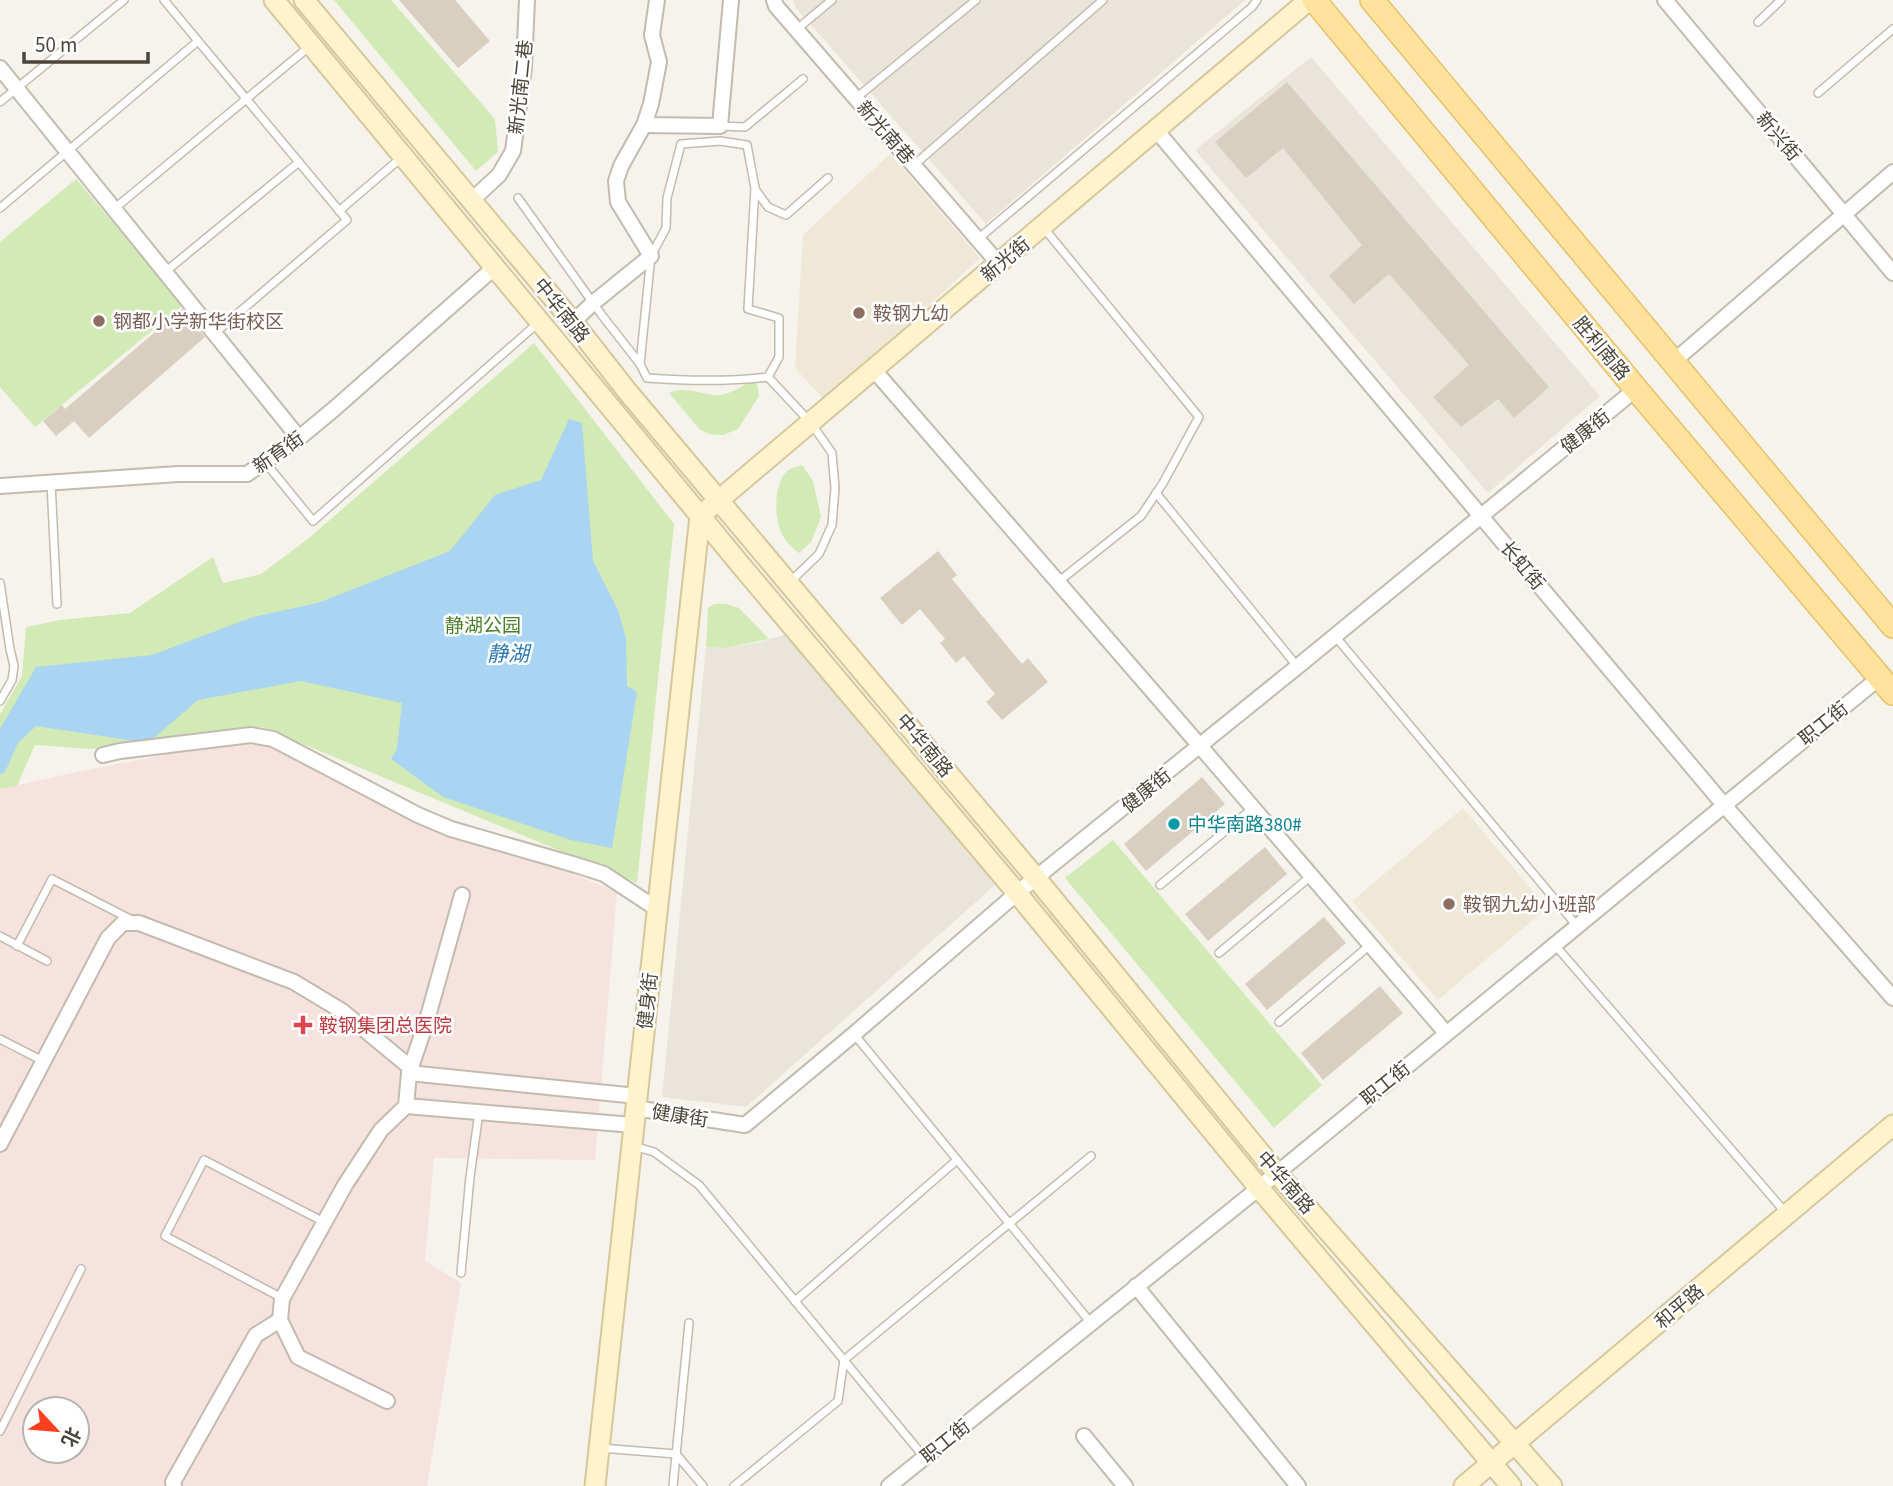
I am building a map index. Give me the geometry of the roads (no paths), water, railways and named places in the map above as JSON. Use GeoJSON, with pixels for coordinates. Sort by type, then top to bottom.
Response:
{"type":"FeatureCollection","features":[{"type":"Feature","properties":{"kind":"main road","name":"中华南路"},"geometry":{"type":"LineString","coordinates":[[274,0],[1259,1188],[1511,1486]]}},
{"type":"Feature","properties":{"kind":"main road","name":"中华南路"},"geometry":{"type":"LineString","coordinates":[[304,0],[573,322],[614,377],[1036,878],[1276,1172],[1552,1486]]}},
{"type":"Feature","properties":{"kind":"main road","name":"新光街"},"geometry":{"type":"LineString","coordinates":[[700,516],[1308,0]]}},
{"type":"Feature","properties":{"kind":"main road","name":"胜利南路"},"geometry":{"type":"LineString","coordinates":[[1314,0],[1636,389],[1886,685]]}},
{"type":"Feature","properties":{"kind":"main road"},"geometry":{"type":"LineString","coordinates":[[1372,0],[1893,626]]}},
{"type":"Feature","properties":{"kind":"main road","name":"健身街"},"geometry":{"type":"LineString","coordinates":[[595,1486],[700,516]]}},
{"type":"Feature","properties":{"kind":"main road","name":"和平路"},"geometry":{"type":"LineString","coordinates":[[1464,1486],[1893,1125]]}},
{"type":"Feature","properties":{"kind":"street","name":"新光南二巷"},"geometry":{"type":"LineString","coordinates":[[472,200],[499,175],[513,151],[524,67],[527,0]]}},
{"type":"Feature","properties":{"kind":"street"},"geometry":{"type":"LineString","coordinates":[[573,322],[651,256],[618,202],[616,181],[651,104],[659,62],[652,35],[657,0]]}},
{"type":"Feature","properties":{"kind":"street"},"geometry":{"type":"LineString","coordinates":[[643,125],[720,126],[731,0]]}},
{"type":"Feature","properties":{"kind":"street","name":"新光南巷"},"geometry":{"type":"LineString","coordinates":[[774,0],[776,6],[999,264]]}},
{"type":"Feature","properties":{"kind":"street","name":"新兴街"},"geometry":{"type":"LineString","coordinates":[[1665,0],[1893,273]]}},
{"type":"Feature","properties":{"kind":"street"},"geometry":{"type":"LineString","coordinates":[[0,68],[299,438]]}},
{"type":"Feature","properties":{"kind":"street","name":"长虹街"},"geometry":{"type":"LineString","coordinates":[[1156,130],[1724,805],[1893,998]]}},
{"type":"Feature","properties":{"kind":"street"},"geometry":{"type":"LineString","coordinates":[[1673,362],[1893,172]]}},
{"type":"Feature","properties":{"kind":"street","name":"新育街"},"geometry":{"type":"LineString","coordinates":[[0,486],[178,474],[247,474],[299,438],[495,267]]}},
{"type":"Feature","properties":{"kind":"street"},"geometry":{"type":"LineString","coordinates":[[874,370],[1446,1033]]}},
{"type":"Feature","properties":{"kind":"street","name":"健康街"},"geometry":{"type":"LineString","coordinates":[[635,1110],[745,1125],[1036,878],[1636,389]]}},
{"type":"Feature","properties":{"kind":"street","name":"职工街"},"geometry":{"type":"LineString","coordinates":[[889,1486],[1259,1188],[1724,805],[1886,685]]}},
{"type":"Feature","properties":{"kind":"street"},"geometry":{"type":"LineString","coordinates":[[103,755],[251,735],[274,738],[418,815],[451,829],[604,874],[657,909]]}},
{"type":"Feature","properties":{"kind":"street"},"geometry":{"type":"LineString","coordinates":[[387,1401],[298,1357],[280,1320],[282,1299],[345,1185],[381,1130],[406,1106],[410,1071],[462,895]]}},
{"type":"Feature","properties":{"kind":"street"},"geometry":{"type":"LineString","coordinates":[[0,1144],[108,938],[123,923],[139,923],[294,982],[342,1011],[410,1071],[635,1110]]}},
{"type":"Feature","properties":{"kind":"street"},"geometry":{"type":"LineString","coordinates":[[406,1106],[479,1112],[635,1110]]}},
{"type":"Feature","properties":{"kind":"street"},"geometry":{"type":"LineString","coordinates":[[1136,1286],[1298,1486]]}},
{"type":"Feature","properties":{"kind":"street"},"geometry":{"type":"LineString","coordinates":[[174,1486],[173,1482],[256,1335],[280,1320]]}},
{"type":"Feature","properties":{"kind":"street"},"geometry":{"type":"LineString","coordinates":[[1084,1436],[1125,1486]]}},
{"type":"Feature","properties":{"kind":"lane"},"geometry":{"type":"LineString","coordinates":[[0,102],[124,0]]}},
{"type":"Feature","properties":{"kind":"lane"},"geometry":{"type":"LineString","coordinates":[[164,0],[347,220],[215,333]]}},
{"type":"Feature","properties":{"kind":"lane"},"geometry":{"type":"LineString","coordinates":[[796,29],[832,0]]}},
{"type":"Feature","properties":{"kind":"lane"},"geometry":{"type":"LineString","coordinates":[[856,99],[976,0]]}},
{"type":"Feature","properties":{"kind":"lane"},"geometry":{"type":"LineString","coordinates":[[914,165],[1103,0]]}},
{"type":"Feature","properties":{"kind":"lane"},"geometry":{"type":"LineString","coordinates":[[978,239],[1257,0]]}},
{"type":"Feature","properties":{"kind":"lane"},"geometry":{"type":"LineString","coordinates":[[1758,22],[1782,0]]}},
{"type":"Feature","properties":{"kind":"lane"},"geometry":{"type":"LineString","coordinates":[[1818,93],[1893,29]]}},
{"type":"Feature","properties":{"kind":"lane"},"geometry":{"type":"LineString","coordinates":[[0,208],[198,41]]}},
{"type":"Feature","properties":{"kind":"lane"},"geometry":{"type":"LineString","coordinates":[[114,209],[311,45]]}},
{"type":"Feature","properties":{"kind":"lane"},"geometry":{"type":"LineString","coordinates":[[720,126],[745,127],[803,79]]}},
{"type":"Feature","properties":{"kind":"lane"},"geometry":{"type":"LineString","coordinates":[[640,363],[651,256],[666,228],[667,198],[681,144],[720,141],[747,145],[755,188],[748,309],[779,318],[779,357],[768,377]]}},
{"type":"Feature","properties":{"kind":"lane"},"geometry":{"type":"LineString","coordinates":[[340,211],[403,156]]}},
{"type":"Feature","properties":{"kind":"lane"},"geometry":{"type":"LineString","coordinates":[[165,272],[299,162]]}},
{"type":"Feature","properties":{"kind":"lane"},"geometry":{"type":"LineString","coordinates":[[755,188],[768,207],[786,215],[828,178]]}},
{"type":"Feature","properties":{"kind":"lane"},"geometry":{"type":"LineString","coordinates":[[518,198],[593,303],[640,363],[647,378],[720,382],[768,377]]}},
{"type":"Feature","properties":{"kind":"lane"},"geometry":{"type":"LineString","coordinates":[[1043,226],[1199,417],[1141,516],[1058,582]]}},
{"type":"Feature","properties":{"kind":"lane"},"geometry":{"type":"LineString","coordinates":[[265,462],[313,520],[540,322]]}},
{"type":"Feature","properties":{"kind":"lane"},"geometry":{"type":"LineString","coordinates":[[768,377],[811,423],[832,453],[835,488],[832,525],[819,554],[789,583]]}},
{"type":"Feature","properties":{"kind":"lane"},"geometry":{"type":"LineString","coordinates":[[51,483],[57,604]]}},
{"type":"Feature","properties":{"kind":"lane"},"geometry":{"type":"LineString","coordinates":[[1156,494],[1297,667]]}},
{"type":"Feature","properties":{"kind":"lane"},"geometry":{"type":"LineString","coordinates":[[0,583],[2,613],[14,666],[12,680],[0,701]]}},
{"type":"Feature","properties":{"kind":"lane"},"geometry":{"type":"LineString","coordinates":[[1335,635],[1577,926]]}},
{"type":"Feature","properties":{"kind":"lane"},"geometry":{"type":"LineString","coordinates":[[1160,885],[1253,808]]}},
{"type":"Feature","properties":{"kind":"lane"},"geometry":{"type":"LineString","coordinates":[[1219,953],[1311,876]]}},
{"type":"Feature","properties":{"kind":"lane"},"geometry":{"type":"LineString","coordinates":[[17,946],[52,879],[139,923]]}},
{"type":"Feature","properties":{"kind":"lane"},"geometry":{"type":"LineString","coordinates":[[0,936],[47,961]]}},
{"type":"Feature","properties":{"kind":"lane"},"geometry":{"type":"LineString","coordinates":[[1279,1022],[1370,945]]}},
{"type":"Feature","properties":{"kind":"lane"},"geometry":{"type":"LineString","coordinates":[[1555,945],[1787,1215]]}},
{"type":"Feature","properties":{"kind":"lane"},"geometry":{"type":"LineString","coordinates":[[855,1034],[1091,1323]]}},
{"type":"Feature","properties":{"kind":"lane"},"geometry":{"type":"LineString","coordinates":[[0,1040],[43,1061]]}},
{"type":"Feature","properties":{"kind":"lane"},"geometry":{"type":"LineString","coordinates":[[461,1273],[479,1112]]}},
{"type":"Feature","properties":{"kind":"lane"},"geometry":{"type":"LineString","coordinates":[[632,1146],[654,1153],[699,1185],[924,1458]]}},
{"type":"Feature","properties":{"kind":"lane"},"geometry":{"type":"LineString","coordinates":[[734,1486],[838,1401],[844,1360],[1091,1156]]}},
{"type":"Feature","properties":{"kind":"lane"},"geometry":{"type":"LineString","coordinates":[[282,1299],[165,1236],[204,1160],[324,1222]]}},
{"type":"Feature","properties":{"kind":"lane"},"geometry":{"type":"LineString","coordinates":[[795,1301],[957,1160]]}},
{"type":"Feature","properties":{"kind":"lane"},"geometry":{"type":"LineString","coordinates":[[0,1431],[80,1269]]}},
{"type":"Feature","properties":{"kind":"lane"},"geometry":{"type":"LineString","coordinates":[[673,1486],[689,1323]]}},
{"type":"Feature","properties":{"kind":"lane"},"geometry":{"type":"LineString","coordinates":[[599,1448],[676,1454],[703,1486]]}},
{"type":"Feature","properties":{"kind":"water","name":"静湖"},"geometry":{"type":"Polygon","coordinates":[[[569,419],[582,423],[593,561],[618,610],[626,638],[627,686],[637,692],[612,848],[571,840],[443,797],[391,759],[397,749],[402,703],[301,681],[198,700],[148,743],[36,726],[18,743],[5,772],[0,774],[0,729],[36,667],[152,655],[253,617],[318,603],[450,551],[495,495],[541,480],[569,419]]]}},
{"type":"Feature","properties":{"kind":"place","name":"鞍钢九幼"},"geometry":{"type":"Point","coordinates":[859,313]}},
{"type":"Feature","properties":{"kind":"place","name":"钢都小学新华街校区"},"geometry":{"type":"Point","coordinates":[99,321]}},
{"type":"Feature","properties":{"kind":"place","name":"中华南路380#"},"geometry":{"type":"Point","coordinates":[1174,824]}},
{"type":"Feature","properties":{"kind":"place","name":"鞍钢九幼小班部"},"geometry":{"type":"Point","coordinates":[1449,904]}},
{"type":"Feature","properties":{"kind":"place","name":"鞍钢集团总医院"},"geometry":{"type":"Point","coordinates":[303,1025]}},
{"type":"Feature","properties":{"kind":"park label","name":"静湖公园"},"geometry":{"type":"Point","coordinates":[483,625]}}]}
